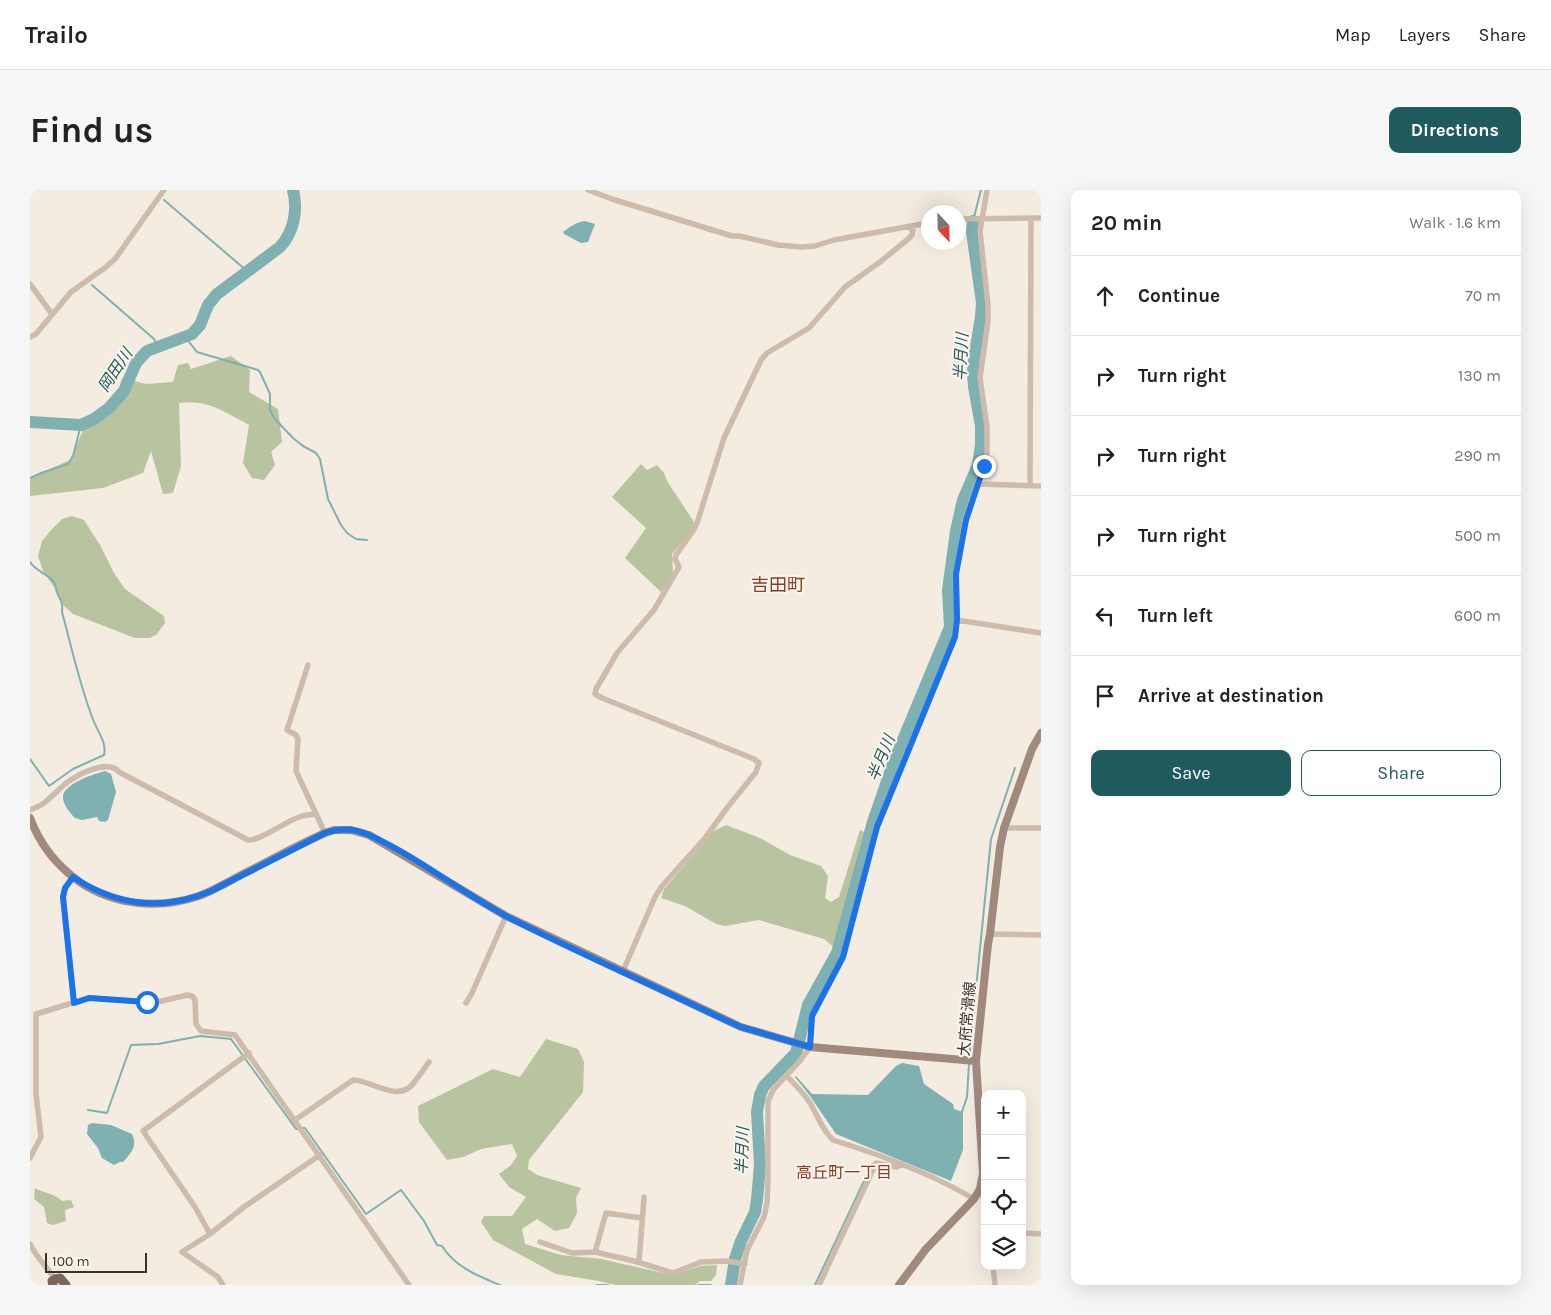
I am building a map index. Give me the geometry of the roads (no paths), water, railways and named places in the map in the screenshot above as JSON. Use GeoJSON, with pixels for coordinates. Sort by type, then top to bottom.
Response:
{"type":"FeatureCollection","features":[{"type":"Feature","properties":{"kind":"main road"},"geometry":{"type":"LineString","coordinates":[[54,1282],[60,1278],[66,1285]]}},
{"type":"Feature","properties":{"kind":"street"},"geometry":{"type":"LineString","coordinates":[[30,337],[36,334],[71,292],[106,267],[115,258],[164,190]]}},
{"type":"Feature","properties":{"kind":"street"},"geometry":{"type":"LineString","coordinates":[[588,190],[732,236],[787,246],[815,246],[834,240],[921,225]]}},
{"type":"Feature","properties":{"kind":"street"},"geometry":{"type":"LineString","coordinates":[[740,1285],[742,1263],[764,1217],[767,1203],[768,1100],[773,1090],[787,1076],[808,1046],[812,1016],[843,957],[877,827],[955,637],[957,620],[956,574],[966,520],[987,454],[988,445],[980,378],[988,313],[980,239],[980,218],[987,190]]}},
{"type":"Feature","properties":{"kind":"street"},"geometry":{"type":"LineString","coordinates":[[966,218],[1041,218]]}},
{"type":"Feature","properties":{"kind":"street"},"geometry":{"type":"LineString","coordinates":[[1030,486],[1031,218]]}},
{"type":"Feature","properties":{"kind":"street"},"geometry":{"type":"LineString","coordinates":[[623,971],[655,897],[662,886],[705,838],[756,772],[759,763],[754,759],[707,739],[602,698],[595,694],[596,689],[616,653],[654,610],[679,566],[675,559],[676,555],[697,523],[724,438],[761,360],[767,353],[809,328],[845,287],[907,240],[912,235],[914,227]]}},
{"type":"Feature","properties":{"kind":"street"},"geometry":{"type":"LineString","coordinates":[[30,284],[52,314]]}},
{"type":"Feature","properties":{"kind":"street"},"geometry":{"type":"LineString","coordinates":[[978,484],[1041,486]]}},
{"type":"Feature","properties":{"kind":"street"},"geometry":{"type":"LineString","coordinates":[[957,620],[1041,633]]}},
{"type":"Feature","properties":{"kind":"street"},"geometry":{"type":"LineString","coordinates":[[308,665],[287,730],[296,735],[298,739],[296,770],[325,833]]}},
{"type":"Feature","properties":{"kind":"street","name":"大府常滑線"},"geometry":{"type":"LineString","coordinates":[[979,1197],[984,1174],[976,1061],[1000,848],[1004,828],[1032,750],[1041,734]]}},
{"type":"Feature","properties":{"kind":"street"},"geometry":{"type":"LineString","coordinates":[[30,810],[43,803],[71,779],[101,766],[113,766],[118,772],[248,840],[256,840],[274,828],[300,816],[315,814]]}},
{"type":"Feature","properties":{"kind":"street"},"geometry":{"type":"LineString","coordinates":[[30,818],[43,846],[55,861],[73,877],[97,892],[120,899],[149,904],[178,901],[211,891],[334,830],[351,830],[369,834],[506,916],[741,1027],[808,1046],[976,1061]]}},
{"type":"Feature","properties":{"kind":"street"},"geometry":{"type":"LineString","coordinates":[[1004,828],[1041,828]]}},
{"type":"Feature","properties":{"kind":"street"},"geometry":{"type":"LineString","coordinates":[[73,877],[65,888],[63,897],[74,1003]]}},
{"type":"Feature","properties":{"kind":"street"},"geometry":{"type":"LineString","coordinates":[[466,1002],[487,961],[506,916]]}},
{"type":"Feature","properties":{"kind":"street"},"geometry":{"type":"LineString","coordinates":[[990,934],[1041,935]]}},
{"type":"Feature","properties":{"kind":"street"},"geometry":{"type":"LineString","coordinates":[[30,1158],[41,1137],[36,1094],[33,1036],[38,1012],[89,998],[147,1002],[188,995],[192,996],[198,1028],[201,1031],[231,1033],[235,1035],[409,1285]]}},
{"type":"Feature","properties":{"kind":"street"},"geometry":{"type":"LineString","coordinates":[[210,1234],[144,1131],[249,1054]]}},
{"type":"Feature","properties":{"kind":"street"},"geometry":{"type":"LineString","coordinates":[[295,1120],[353,1080],[364,1081],[395,1092],[407,1089],[429,1062]]}},
{"type":"Feature","properties":{"kind":"street"},"geometry":{"type":"LineString","coordinates":[[787,1076],[803,1092],[828,1136],[833,1140],[902,1164],[979,1197],[926,1249],[899,1285]]}},
{"type":"Feature","properties":{"kind":"street"},"geometry":{"type":"LineString","coordinates":[[223,1285],[218,1277],[182,1252],[210,1234],[244,1206],[320,1156]]}},
{"type":"Feature","properties":{"kind":"street"},"geometry":{"type":"LineString","coordinates":[[818,1285],[876,1163],[897,1167],[902,1164]]}},
{"type":"Feature","properties":{"kind":"street"},"geometry":{"type":"LineString","coordinates":[[639,1262],[644,1197]]}},
{"type":"Feature","properties":{"kind":"street"},"geometry":{"type":"LineString","coordinates":[[595,1252],[606,1213],[642,1218]]}},
{"type":"Feature","properties":{"kind":"street"},"geometry":{"type":"LineString","coordinates":[[1026,1233],[1041,1234]]}},
{"type":"Feature","properties":{"kind":"street"},"geometry":{"type":"LineString","coordinates":[[540,1242],[572,1253],[595,1252],[639,1262],[672,1273],[701,1262],[726,1261],[742,1263]]}},
{"type":"Feature","properties":{"kind":"street"},"geometry":{"type":"LineString","coordinates":[[30,1244],[35,1254],[46,1266],[54,1282]]}},
{"type":"Feature","properties":{"kind":"street"},"geometry":{"type":"LineString","coordinates":[[993,1270],[995,1285]]}},
{"type":"Feature","properties":{"kind":"water"},"geometry":{"type":"Polygon","coordinates":[[[585,221],[595,224],[588,242],[581,243],[564,234],[563,232],[579,222],[585,221]]]}},
{"type":"Feature","properties":{"kind":"water"},"geometry":{"type":"Polygon","coordinates":[[[105,771],[111,774],[116,792],[108,820],[105,822],[99,821],[97,817],[82,820],[75,818],[64,803],[64,792],[80,780],[105,771]]]}},
{"type":"Feature","properties":{"kind":"water"},"geometry":{"type":"Polygon","coordinates":[[[902,1063],[919,1066],[924,1084],[953,1104],[954,1109],[963,1112],[963,1150],[951,1181],[836,1134],[795,1077],[812,1094],[868,1095],[896,1066],[902,1063]]]}},
{"type":"Feature","properties":{"kind":"water"},"geometry":{"type":"Polygon","coordinates":[[[92,1123],[111,1125],[132,1134],[134,1146],[123,1162],[114,1165],[102,1158],[98,1148],[87,1134],[88,1125],[92,1123]]]}},
{"type":"Feature","properties":{"kind":"waterway","name":"岡田川"},"geometry":{"type":"LineString","coordinates":[[30,422],[81,425],[94,419],[109,408],[124,391],[136,363],[147,351],[192,334],[200,325],[208,305],[217,294],[280,247],[289,235],[294,220],[293,190]]}},
{"type":"Feature","properties":{"kind":"waterway"},"geometry":{"type":"LineString","coordinates":[[974,217],[981,190]]}},
{"type":"Feature","properties":{"kind":"waterway"},"geometry":{"type":"LineString","coordinates":[[164,200],[247,271]]}},
{"type":"Feature","properties":{"kind":"waterway","name":"半月川"},"geometry":{"type":"LineString","coordinates":[[731,1285],[735,1259],[741,1241],[755,1212],[757,1200],[760,1165],[757,1112],[760,1095],[764,1086],[796,1053],[808,1005],[837,953],[873,822],[893,764],[950,627],[948,590],[956,531],[963,500],[978,465],[981,445],[981,426],[973,373],[982,303],[972,232],[973,221]]}},
{"type":"Feature","properties":{"kind":"waterway"},"geometry":{"type":"LineString","coordinates":[[92,285],[154,339],[158,346]]}},
{"type":"Feature","properties":{"kind":"waterway"},"geometry":{"type":"LineString","coordinates":[[186,338],[197,352],[260,372],[270,394],[270,410],[274,418],[293,438],[316,453],[320,459],[328,499],[341,525],[347,533],[356,539],[367,540]]}},
{"type":"Feature","properties":{"kind":"waterway"},"geometry":{"type":"LineString","coordinates":[[30,478],[68,464],[73,456],[81,425]]}},
{"type":"Feature","properties":{"kind":"waterway"},"geometry":{"type":"LineString","coordinates":[[30,562],[55,584],[62,603],[62,612],[80,682],[105,751],[104,755],[73,769],[49,786],[30,759]]}},
{"type":"Feature","properties":{"kind":"waterway"},"geometry":{"type":"LineString","coordinates":[[969,1058],[991,839],[1015,768]]}},
{"type":"Feature","properties":{"kind":"waterway"},"geometry":{"type":"LineString","coordinates":[[88,1110],[107,1113],[131,1045],[158,1044],[200,1036],[231,1039],[296,1129],[298,1129]]}},
{"type":"Feature","properties":{"kind":"waterway"},"geometry":{"type":"LineString","coordinates":[[962,1112],[967,1097],[969,1063]]}},
{"type":"Feature","properties":{"kind":"waterway"},"geometry":{"type":"LineString","coordinates":[[303,1128],[305,1128],[366,1214],[401,1190],[424,1221],[437,1245],[442,1246],[453,1260],[460,1265],[500,1285]]}},
{"type":"Feature","properties":{"kind":"waterway"},"geometry":{"type":"LineString","coordinates":[[815,1285],[872,1164]]}},
{"type":"Feature","properties":{"kind":"waterway"},"geometry":{"type":"LineString","coordinates":[[597,1285],[608,1285]]}},
{"type":"Feature","properties":{"kind":"waterway"},"geometry":{"type":"LineString","coordinates":[[698,1285],[711,1285]]}},
{"type":"Feature","properties":{"kind":"district","name":"吉田町"},"geometry":{"type":"Point","coordinates":[778,585]}},
{"type":"Feature","properties":{"kind":"district","name":"高丘町一丁目"},"geometry":{"type":"Point","coordinates":[844,1172]}}]}
